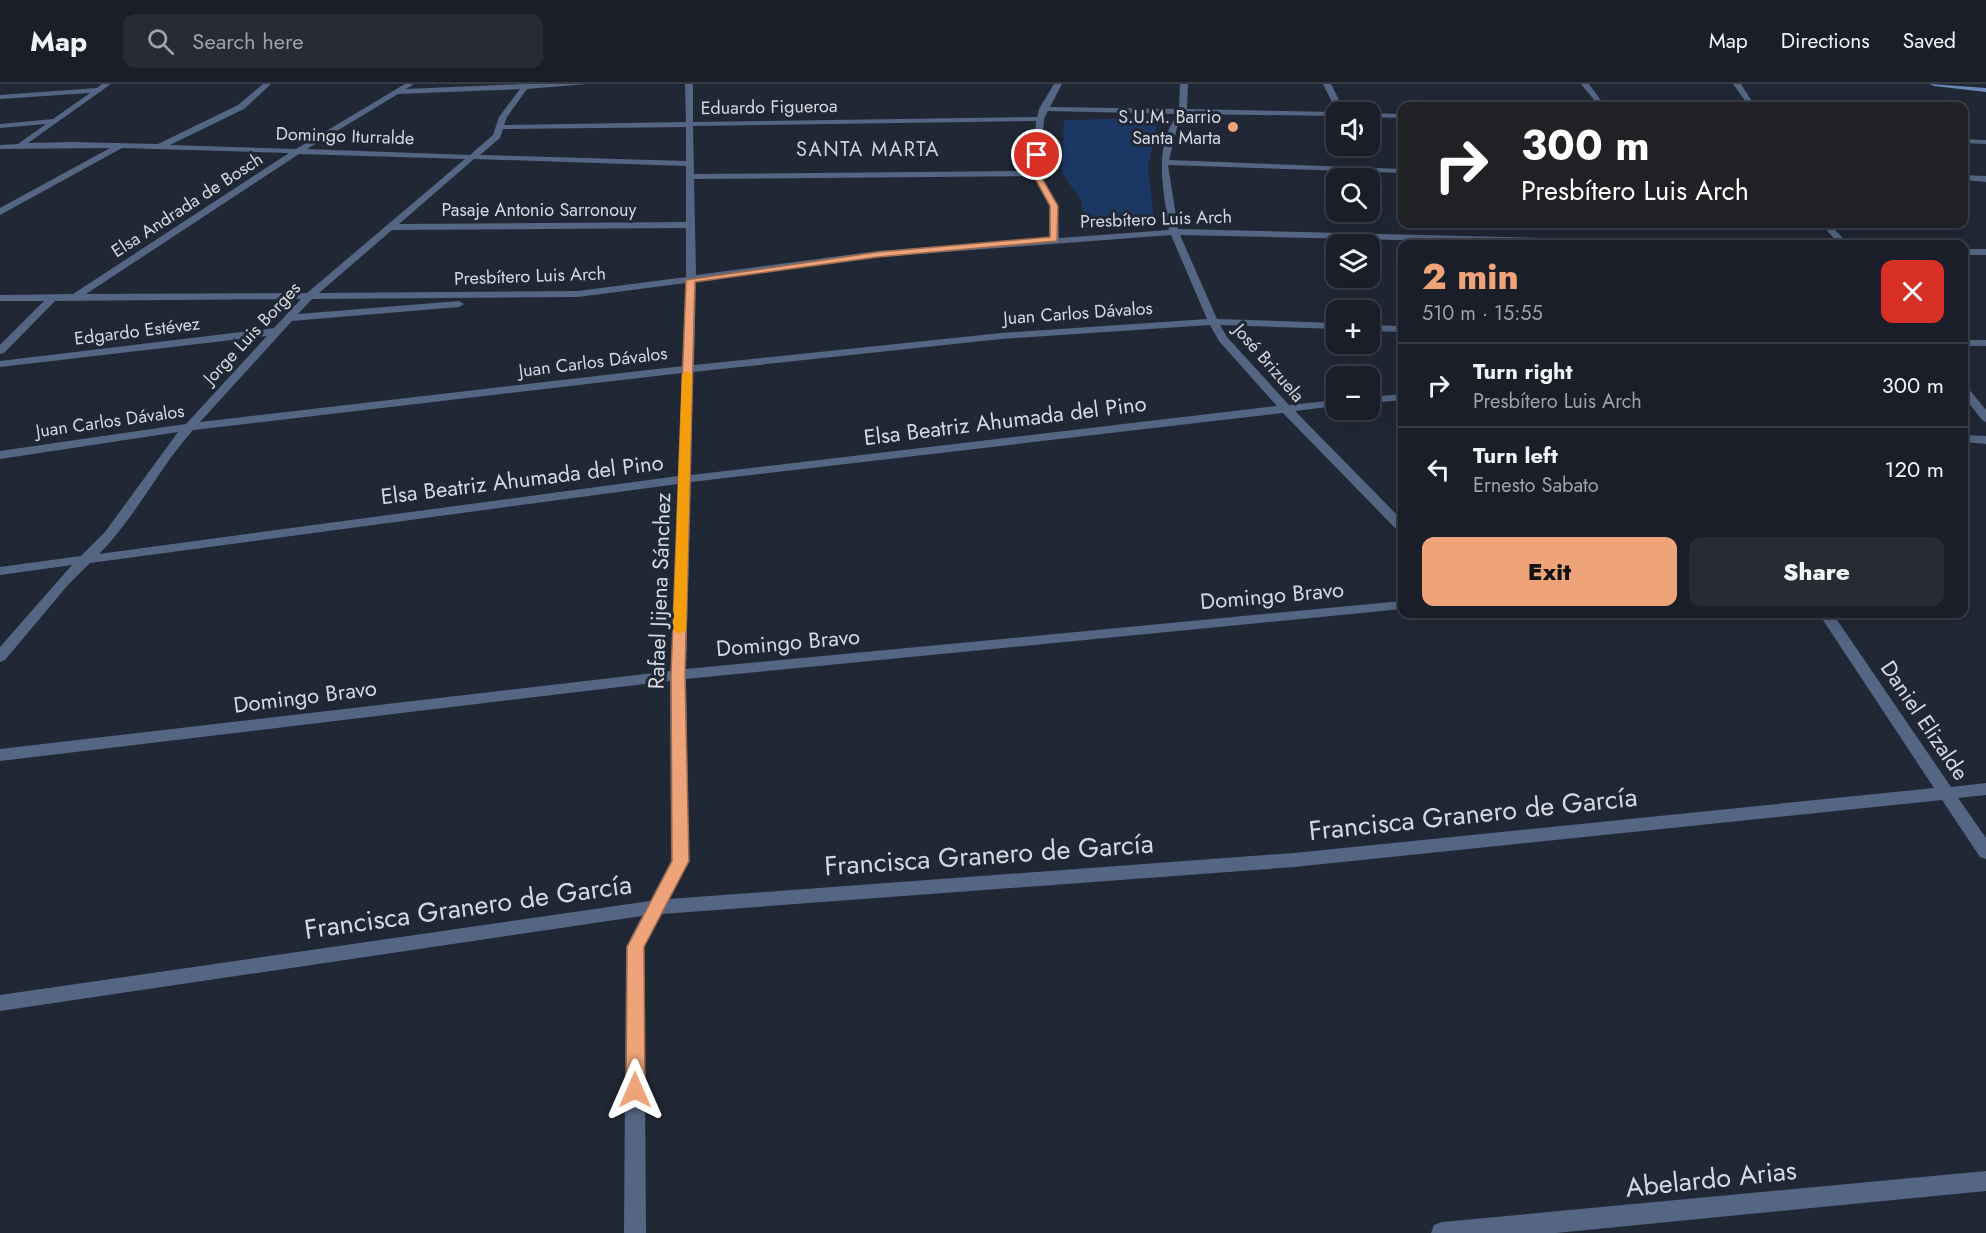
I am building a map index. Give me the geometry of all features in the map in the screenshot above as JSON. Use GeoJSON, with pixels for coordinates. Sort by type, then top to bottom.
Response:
{"type":"FeatureCollection","features":[{"type":"Feature","properties":{"kind":"main road"},"geometry":{"type":"LineString","coordinates":[[1934,84],[1986,90]]}},
{"type":"Feature","properties":{"kind":"street"},"geometry":{"type":"LineString","coordinates":[[21,145],[106,84]]}},
{"type":"Feature","properties":{"kind":"street"},"geometry":{"type":"LineString","coordinates":[[159,147],[241,106],[267,84]]}},
{"type":"Feature","properties":{"kind":"street","name":"Elsa Andrada de Bosch"},"geometry":{"type":"LineString","coordinates":[[74,298],[298,151],[410,84]]}},
{"type":"Feature","properties":{"kind":"street"},"geometry":{"type":"LineString","coordinates":[[396,92],[583,84]]}},
{"type":"Feature","properties":{"kind":"street","name":"Rafael Jijena Sánchez"},"geometry":{"type":"LineString","coordinates":[[635,1233],[635,947],[680,861],[678,675],[691,280],[688,84]]}},
{"type":"Feature","properties":{"kind":"street"},"geometry":{"type":"LineString","coordinates":[[1054,239],[1054,206],[1035,173],[1040,119],[1043,109],[1058,84]]}},
{"type":"Feature","properties":{"kind":"street","name":"José Brizuela"},"geometry":{"type":"LineString","coordinates":[[1184,84],[1183,112],[1174,124],[1164,162],[1174,232],[1213,322],[1223,339],[1285,408],[1398,523]]}},
{"type":"Feature","properties":{"kind":"street"},"geometry":{"type":"LineString","coordinates":[[1328,84],[1335,102]]}},
{"type":"Feature","properties":{"kind":"street"},"geometry":{"type":"LineString","coordinates":[[1586,84],[1599,102]]}},
{"type":"Feature","properties":{"kind":"street"},"geometry":{"type":"LineString","coordinates":[[1737,84],[1749,102]]}},
{"type":"Feature","properties":{"kind":"street","name":"Jorge Luis Borges"},"geometry":{"type":"LineString","coordinates":[[0,657],[62,584],[110,535],[172,446],[309,296],[497,136],[498,127],[525,86]]}},
{"type":"Feature","properties":{"kind":"street"},"geometry":{"type":"LineString","coordinates":[[0,97],[99,90]]}},
{"type":"Feature","properties":{"kind":"street"},"geometry":{"type":"LineString","coordinates":[[1043,109],[1326,113]]}},
{"type":"Feature","properties":{"kind":"street"},"geometry":{"type":"LineString","coordinates":[[1380,115],[1398,116]]}},
{"type":"Feature","properties":{"kind":"street","name":"Eduardo Figueroa"},"geometry":{"type":"LineString","coordinates":[[498,127],[1040,119]]}},
{"type":"Feature","properties":{"kind":"street"},"geometry":{"type":"LineString","coordinates":[[0,126],[55,121]]}},
{"type":"Feature","properties":{"kind":"street"},"geometry":{"type":"LineString","coordinates":[[1968,141],[1986,142]]}},
{"type":"Feature","properties":{"kind":"street"},"geometry":{"type":"LineString","coordinates":[[0,212],[121,145]]}},
{"type":"Feature","properties":{"kind":"street","name":"Domingo Iturralde"},"geometry":{"type":"LineString","coordinates":[[0,147],[121,145],[474,156],[688,171],[1035,173]]}},
{"type":"Feature","properties":{"kind":"street"},"geometry":{"type":"LineString","coordinates":[[1164,162],[1398,171]]}},
{"type":"Feature","properties":{"kind":"street"},"geometry":{"type":"LineString","coordinates":[[1968,178],[1986,179]]}},
{"type":"Feature","properties":{"kind":"street","name":"Pasaje Antonio Sarronouy"},"geometry":{"type":"LineString","coordinates":[[389,227],[690,225]]}},
{"type":"Feature","properties":{"kind":"street"},"geometry":{"type":"LineString","coordinates":[[1829,228],[1840,240]]}},
{"type":"Feature","properties":{"kind":"street","name":"Presbítero Luis Arch"},"geometry":{"type":"LineString","coordinates":[[0,298],[578,294],[878,254],[1054,239],[1174,232],[1504,240]]}},
{"type":"Feature","properties":{"kind":"street"},"geometry":{"type":"LineString","coordinates":[[1968,252],[1986,252]]}},
{"type":"Feature","properties":{"kind":"street"},"geometry":{"type":"LineString","coordinates":[[291,318],[578,294]]}},
{"type":"Feature","properties":{"kind":"street"},"geometry":{"type":"LineString","coordinates":[[0,351],[51,299]]}},
{"type":"Feature","properties":{"kind":"street","name":"Juan Carlos Dávalos"},"geometry":{"type":"LineString","coordinates":[[0,455],[189,427],[687,369],[1001,336],[1213,322],[1326,326]]}},
{"type":"Feature","properties":{"kind":"street"},"geometry":{"type":"LineString","coordinates":[[1380,328],[1398,329]]}},
{"type":"Feature","properties":{"kind":"street","name":"Edgardo Estévez"},"geometry":{"type":"LineString","coordinates":[[0,364],[279,331]]}},
{"type":"Feature","properties":{"kind":"street"},"geometry":{"type":"LineString","coordinates":[[1968,343],[1986,343]]}},
{"type":"Feature","properties":{"kind":"street"},"geometry":{"type":"LineString","coordinates":[[1968,395],[1986,417]]}},
{"type":"Feature","properties":{"kind":"street"},"geometry":{"type":"LineString","coordinates":[[1380,399],[1398,397]]}},
{"type":"Feature","properties":{"kind":"street","name":"Elsa Beatriz Ahumada del Pino"},"geometry":{"type":"LineString","coordinates":[[0,571],[89,557],[685,479],[1326,405]]}},
{"type":"Feature","properties":{"kind":"street"},"geometry":{"type":"LineString","coordinates":[[1968,439],[1986,440]]}},
{"type":"Feature","properties":{"kind":"street","name":"Domingo Bravo"},"geometry":{"type":"LineString","coordinates":[[0,755],[678,675],[1398,606]]}},
{"type":"Feature","properties":{"kind":"street","name":"Daniel Elizalde"},"geometry":{"type":"LineString","coordinates":[[1829,618],[1986,852]]}},
{"type":"Feature","properties":{"kind":"street","name":"Francisca Granero de García"},"geometry":{"type":"LineString","coordinates":[[0,1003],[655,907],[1294,860],[1946,791],[1986,789]]}},
{"type":"Feature","properties":{"kind":"street","name":"Abelardo Arias"},"geometry":{"type":"LineString","coordinates":[[1442,1233],[1986,1181]]}},
{"type":"Feature","properties":{"kind":"shaded area"},"geometry":{"type":"Polygon","coordinates":[[[1158,118],[1148,167],[1155,227],[1086,227],[1081,200],[1062,173],[1064,120],[1158,118]]]}},
{"type":"Feature","properties":{"kind":"slow traffic"},"geometry":{"type":"LineString","coordinates":[[679,630],[687,374]]}},
{"type":"Feature","properties":{"kind":"place","name":"S.U.M. Barrio Santa Marta"},"geometry":{"type":"Point","coordinates":[1233,127]}},
{"type":"Feature","properties":{"kind":"district","name":"SANTA MARTA"},"geometry":{"type":"Point","coordinates":[868,149]}},
{"type":"Feature","properties":{"kind":"route"},"geometry":{"type":"LineString","coordinates":[[635,1090],[635,947],[680,861],[678,675],[691,280],[878,254],[1054,239],[1054,206],[1035,173],[1037,155]]}}]}
